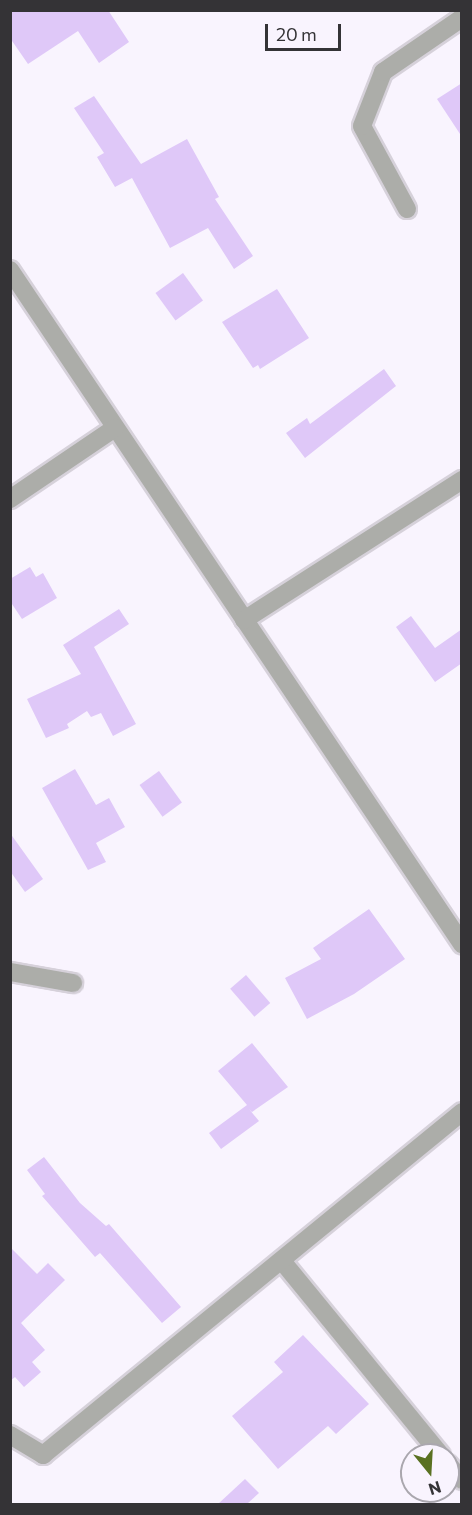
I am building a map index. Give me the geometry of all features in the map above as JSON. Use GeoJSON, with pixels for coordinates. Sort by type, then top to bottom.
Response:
{"type":"FeatureCollection","features":[{"type":"Feature","properties":{"kind":"street"},"geometry":{"type":"LineString","coordinates":[[407,208],[362,126],[382,72],[462,18]]}},
{"type":"Feature","properties":{"kind":"street"},"geometry":{"type":"LineString","coordinates":[[10,270],[462,944]]}},
{"type":"Feature","properties":{"kind":"street"},"geometry":{"type":"LineString","coordinates":[[10,499],[114,428]]}},
{"type":"Feature","properties":{"kind":"street"},"geometry":{"type":"LineString","coordinates":[[244,620],[462,480]]}},
{"type":"Feature","properties":{"kind":"street"},"geometry":{"type":"LineString","coordinates":[[10,972],[73,983]]}},
{"type":"Feature","properties":{"kind":"street"},"geometry":{"type":"LineString","coordinates":[[10,1435],[43,1455],[462,1112]]}},
{"type":"Feature","properties":{"kind":"street"},"geometry":{"type":"LineString","coordinates":[[282,1260],[431,1443]]}},
{"type":"Feature","properties":{"kind":"building"},"geometry":{"type":"Polygon","coordinates":[[[10,10],[108,10],[129,42],[99,63],[78,31],[28,64],[10,38],[10,10]]]}},
{"type":"Feature","properties":{"kind":"building"},"geometry":{"type":"Polygon","coordinates":[[[462,83],[462,137],[437,99],[462,83]]]}},
{"type":"Feature","properties":{"kind":"building"},"geometry":{"type":"Polygon","coordinates":[[[94,96],[141,164],[187,139],[219,197],[215,199],[253,256],[234,269],[208,228],[170,248],[132,178],[115,187],[97,157],[104,153],[74,108],[94,96]]]}},
{"type":"Feature","properties":{"kind":"building"},"geometry":{"type":"Polygon","coordinates":[[[183,273],[203,301],[175,320],[155,293],[183,273]]]}},
{"type":"Feature","properties":{"kind":"building"},"geometry":{"type":"Polygon","coordinates":[[[277,289],[309,338],[260,369],[258,365],[253,368],[222,322],[277,289]]]}},
{"type":"Feature","properties":{"kind":"building"},"geometry":{"type":"Polygon","coordinates":[[[384,369],[396,386],[305,458],[286,433],[307,418],[310,424],[384,369]]]}},
{"type":"Feature","properties":{"kind":"building"},"geometry":{"type":"Polygon","coordinates":[[[30,567],[36,577],[43,573],[57,598],[22,619],[10,601],[10,579],[30,567]]]}},
{"type":"Feature","properties":{"kind":"building"},"geometry":{"type":"Polygon","coordinates":[[[119,609],[129,624],[94,647],[136,724],[113,736],[101,713],[91,717],[87,711],[67,724],[69,728],[46,738],[27,699],[81,674],[63,645],[119,609]]]}},
{"type":"Feature","properties":{"kind":"building"},"geometry":{"type":"Polygon","coordinates":[[[411,616],[435,648],[462,629],[462,663],[435,682],[396,627],[411,616]]]}},
{"type":"Feature","properties":{"kind":"building"},"geometry":{"type":"Polygon","coordinates":[[[75,769],[96,805],[109,798],[125,827],[96,843],[106,862],[88,870],[42,788],[75,769]]]}},
{"type":"Feature","properties":{"kind":"building"},"geometry":{"type":"Polygon","coordinates":[[[159,771],[182,803],[163,817],[140,785],[159,771]]]}},
{"type":"Feature","properties":{"kind":"building"},"geometry":{"type":"Polygon","coordinates":[[[10,833],[43,879],[25,892],[10,871],[10,833]]]}},
{"type":"Feature","properties":{"kind":"building"},"geometry":{"type":"Polygon","coordinates":[[[369,909],[405,959],[354,994],[307,1019],[285,978],[321,959],[313,948],[369,909]]]}},
{"type":"Feature","properties":{"kind":"building"},"geometry":{"type":"Polygon","coordinates":[[[246,975],[270,1003],[254,1017],[230,989],[246,975]]]}},
{"type":"Feature","properties":{"kind":"building"},"geometry":{"type":"Polygon","coordinates":[[[252,1043],[288,1087],[252,1112],[249,1109],[259,1121],[221,1149],[209,1133],[247,1105],[218,1071],[252,1043]]]}},
{"type":"Feature","properties":{"kind":"building"},"geometry":{"type":"Polygon","coordinates":[[[44,1157],[80,1203],[106,1226],[109,1224],[181,1307],[162,1323],[100,1253],[95,1257],[42,1196],[45,1194],[27,1170],[44,1157]]]}},
{"type":"Feature","properties":{"kind":"building"},"geometry":{"type":"Polygon","coordinates":[[[10,1247],[37,1274],[48,1263],[65,1280],[21,1323],[45,1350],[32,1362],[41,1372],[24,1387],[15,1377],[10,1381],[10,1247]]]}},
{"type":"Feature","properties":{"kind":"building"},"geometry":{"type":"Polygon","coordinates":[[[303,1335],[369,1404],[336,1434],[328,1426],[278,1469],[232,1416],[283,1372],[274,1362],[303,1335]]]}},
{"type":"Feature","properties":{"kind":"building"},"geometry":{"type":"Polygon","coordinates":[[[245,1479],[259,1493],[247,1504],[218,1504],[245,1479]]]}}]}
